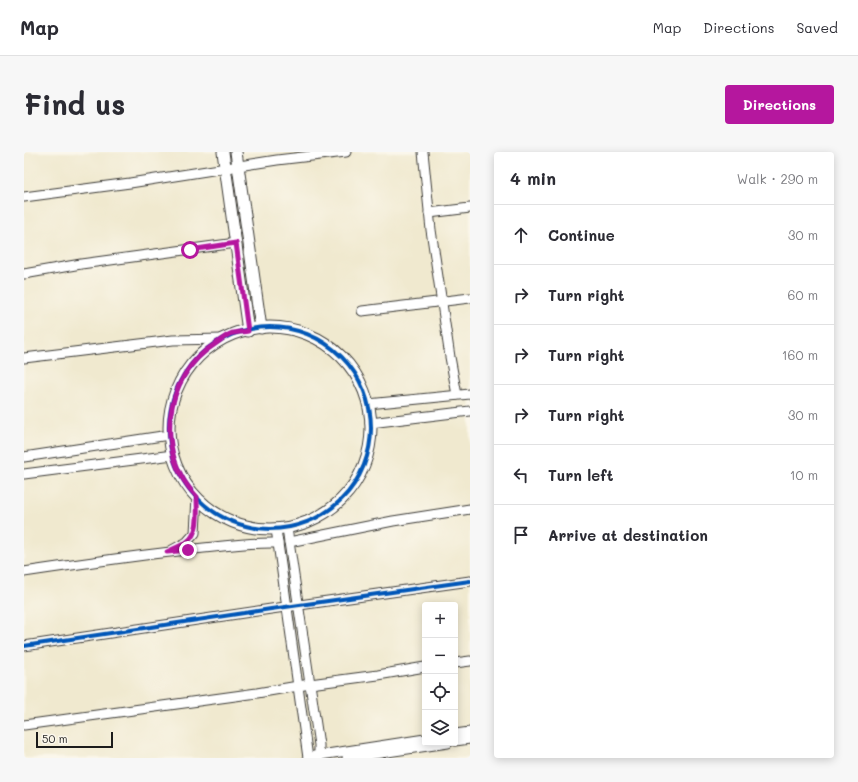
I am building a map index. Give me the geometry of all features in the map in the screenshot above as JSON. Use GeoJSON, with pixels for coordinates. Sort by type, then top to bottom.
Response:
{"type":"FeatureCollection","features":[{"type":"Feature","properties":{"kind":"street"},"geometry":{"type":"LineString","coordinates":[[223,152],[248,331]]}},
{"type":"Feature","properties":{"kind":"street"},"geometry":{"type":"LineString","coordinates":[[236,152],[261,328]]}},
{"type":"Feature","properties":{"kind":"street"},"geometry":{"type":"LineString","coordinates":[[24,198],[238,166],[346,152]]}},
{"type":"Feature","properties":{"kind":"street"},"geometry":{"type":"LineString","coordinates":[[423,152],[429,214],[450,356],[458,395]]}},
{"type":"Feature","properties":{"kind":"street"},"geometry":{"type":"LineString","coordinates":[[429,214],[470,208]]}},
{"type":"Feature","properties":{"kind":"street"},"geometry":{"type":"LineString","coordinates":[[24,274],[81,264],[236,243]]}},
{"type":"Feature","properties":{"kind":"street"},"geometry":{"type":"LineString","coordinates":[[362,311],[470,298]]}},
{"type":"Feature","properties":{"kind":"street"},"geometry":{"type":"LineString","coordinates":[[261,328],[289,328],[318,338],[342,356],[360,381],[370,409],[371,440],[363,469],[347,495],[324,515],[296,527],[266,530],[237,524],[210,510],[189,489],[174,462],[169,435],[172,402],[184,374],[204,351],[230,334],[248,331],[261,328]]}},
{"type":"Feature","properties":{"kind":"street"},"geometry":{"type":"LineString","coordinates":[[24,358],[173,340],[223,339]]}},
{"type":"Feature","properties":{"kind":"street"},"geometry":{"type":"LineString","coordinates":[[368,404],[470,394]]}},
{"type":"Feature","properties":{"kind":"street"},"geometry":{"type":"LineString","coordinates":[[370,423],[470,411]]}},
{"type":"Feature","properties":{"kind":"street"},"geometry":{"type":"LineString","coordinates":[[24,457],[169,435]]}},
{"type":"Feature","properties":{"kind":"street"},"geometry":{"type":"LineString","coordinates":[[24,474],[173,455]]}},
{"type":"Feature","properties":{"kind":"street"},"geometry":{"type":"LineString","coordinates":[[167,552],[187,542],[195,533],[197,497]]}},
{"type":"Feature","properties":{"kind":"street"},"geometry":{"type":"LineString","coordinates":[[289,542],[393,521],[470,509]]}},
{"type":"Feature","properties":{"kind":"street"},"geometry":{"type":"LineString","coordinates":[[287,528],[319,745],[319,757]]}},
{"type":"Feature","properties":{"kind":"street"},"geometry":{"type":"LineString","coordinates":[[276,529],[298,687],[306,758],[422,740]]}},
{"type":"Feature","properties":{"kind":"street"},"geometry":{"type":"LineString","coordinates":[[24,572],[167,552],[254,542],[278,543]]}},
{"type":"Feature","properties":{"kind":"street"},"geometry":{"type":"LineString","coordinates":[[24,646],[470,581]]}},
{"type":"Feature","properties":{"kind":"street"},"geometry":{"type":"LineString","coordinates":[[458,663],[470,661]]}},
{"type":"Feature","properties":{"kind":"street"},"geometry":{"type":"LineString","coordinates":[[24,725],[128,710],[206,701],[422,668]]}},
{"type":"Feature","properties":{"kind":"street"},"geometry":{"type":"LineString","coordinates":[[458,734],[470,732]]}},
{"type":"Feature","properties":{"kind":"street"},"geometry":{"type":"LineString","coordinates":[[458,741],[470,739]]}},
{"type":"Feature","properties":{"kind":"street"},"geometry":{"type":"LineString","coordinates":[[347,758],[428,746]]}},
{"type":"Feature","properties":{"kind":"cycle path"},"geometry":{"type":"LineString","coordinates":[[270,327],[299,331],[318,339],[334,350],[348,364],[359,380],[367,399],[371,428],[367,457],[359,476],[348,492],[334,506],[318,517],[299,525],[270,529],[241,525],[222,517],[206,506],[192,492],[181,476],[173,457],[169,428],[173,399],[181,380],[192,364],[206,350],[222,339],[241,331],[270,327]]}},
{"type":"Feature","properties":{"kind":"cycle path"},"geometry":{"type":"LineString","coordinates":[[24,646],[470,581]]}},
{"type":"Feature","properties":{"kind":"route"},"geometry":{"type":"LineString","coordinates":[[188,550],[167,552],[187,542],[195,533],[197,497],[189,489],[174,462],[169,432],[172,402],[184,374],[204,351],[230,334],[248,331],[236,243],[190,250]]}}]}
